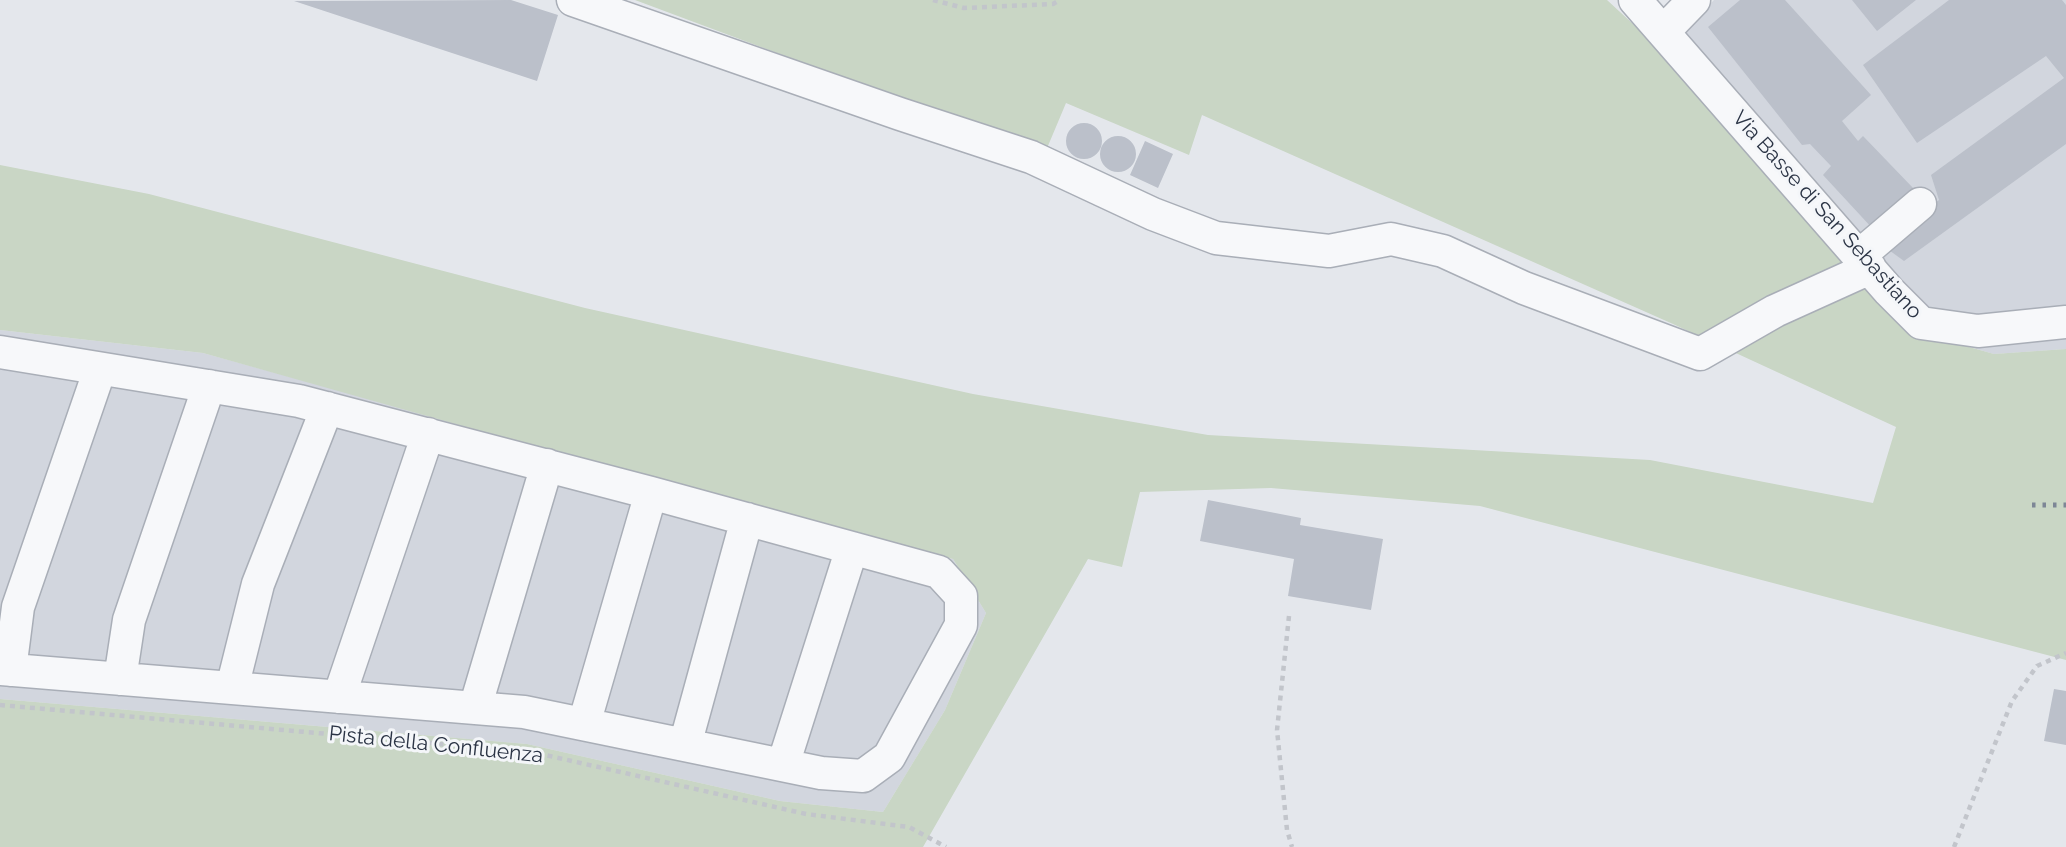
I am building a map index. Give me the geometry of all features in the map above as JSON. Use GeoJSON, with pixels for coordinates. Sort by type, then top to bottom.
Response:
{"type":"FeatureCollection","features":[{"type":"Feature","properties":{"kind":"street"},"geometry":{"type":"LineString","coordinates":[[573,0],[1031,157],[1153,214],[1216,238],[1329,251],[1391,239],[1443,251],[1524,288],[1700,355],[1865,262],[1920,204]]}},
{"type":"Feature","properties":{"kind":"street","name":"Via Basse di San Sebastiano"},"geometry":{"type":"LineString","coordinates":[[1635,0],[1921,323],[1979,331],[2066,322]]}},
{"type":"Feature","properties":{"kind":"street"},"geometry":{"type":"LineString","coordinates":[[1663,32],[1694,0]]}},
{"type":"Feature","properties":{"kind":"street"},"geometry":{"type":"LineString","coordinates":[[0,352],[299,401],[651,492],[939,572],[961,596],[961,625],[889,757],[863,776],[821,773],[524,712],[5,669],[18,607],[100,369]]}},
{"type":"Feature","properties":{"kind":"street"},"geometry":{"type":"LineString","coordinates":[[120,679],[129,620],[209,386]]}},
{"type":"Feature","properties":{"kind":"street"},"geometry":{"type":"LineString","coordinates":[[232,688],[258,584],[327,408]]}},
{"type":"Feature","properties":{"kind":"street"},"geometry":{"type":"LineString","coordinates":[[339,697],[428,434]]}},
{"type":"Feature","properties":{"kind":"street"},"geometry":{"type":"LineString","coordinates":[[475,708],[547,465]]}},
{"type":"Feature","properties":{"kind":"street"},"geometry":{"type":"LineString","coordinates":[[583,724],[651,492]]}},
{"type":"Feature","properties":{"kind":"street"},"geometry":{"type":"LineString","coordinates":[[685,745],[747,519]]}},
{"type":"Feature","properties":{"kind":"street"},"geometry":{"type":"LineString","coordinates":[[783,765],[852,548]]}},
{"type":"Feature","properties":{"kind":"path"},"geometry":{"type":"LineString","coordinates":[[933,0],[964,8],[1053,4],[1060,0]]}},
{"type":"Feature","properties":{"kind":"path"},"geometry":{"type":"LineString","coordinates":[[1289,616],[1277,730],[1287,830],[1292,847]]}},
{"type":"Feature","properties":{"kind":"path"},"geometry":{"type":"LineString","coordinates":[[1954,847],[2012,701],[2036,666],[2066,653]]}},
{"type":"Feature","properties":{"kind":"path","name":"Pista della Confluenza"},"geometry":{"type":"LineString","coordinates":[[0,705],[532,752],[806,814],[909,827],[946,847]]}},
{"type":"Feature","properties":{"kind":"shaded area"},"geometry":{"type":"Polygon","coordinates":[[[1714,0],[2066,0],[2066,349],[1994,354],[1912,331],[1658,47],[1689,26],[1714,0]]]}},
{"type":"Feature","properties":{"kind":"shaded area"},"geometry":{"type":"Polygon","coordinates":[[[0,330],[203,353],[953,559],[986,613],[945,710],[883,812],[780,801],[527,744],[0,699],[0,330]]]}},
{"type":"Feature","properties":{"kind":"green space"},"geometry":{"type":"Polygon","coordinates":[[[635,0],[1607,0],[1658,47],[1912,331],[1994,354],[2066,349],[2066,660],[1480,506],[1271,488],[1140,492],[1122,567],[1088,559],[923,847],[0,847],[0,699],[527,744],[780,801],[883,812],[945,710],[986,613],[953,559],[612,468],[203,353],[0,330],[0,165],[149,194],[585,308],[973,394],[1208,435],[1650,460],[1873,503],[1896,427],[1673,324],[1202,115],[1189,155],[1066,103],[1045,153],[635,0]]]}},
{"type":"Feature","properties":{"kind":"building"},"geometry":{"type":"Polygon","coordinates":[[[511,0],[558,15],[537,81],[294,1],[511,0]]]}},
{"type":"Feature","properties":{"kind":"building"},"geometry":{"type":"Polygon","coordinates":[[[1740,0],[1785,0],[1871,95],[1842,121],[1858,141],[1863,136],[1914,189],[1873,229],[1823,175],[1831,166],[1810,144],[1802,145],[1708,27],[1740,0]]]}},
{"type":"Feature","properties":{"kind":"building"},"geometry":{"type":"Polygon","coordinates":[[[1852,0],[1916,0],[1877,31],[1852,0]]]}},
{"type":"Feature","properties":{"kind":"building"},"geometry":{"type":"Polygon","coordinates":[[[1949,0],[2062,0],[2066,5],[2066,144],[1904,261],[1882,245],[1939,200],[1931,175],[2064,78],[2046,56],[1917,143],[1863,65],[1949,0]]]}},
{"type":"Feature","properties":{"kind":"building"},"geometry":{"type":"Polygon","coordinates":[[[1084,123],[1096,129],[1102,141],[1096,153],[1084,159],[1072,153],[1066,141],[1072,129],[1084,123]]]}},
{"type":"Feature","properties":{"kind":"building"},"geometry":{"type":"Polygon","coordinates":[[[1118,136],[1130,142],[1136,154],[1130,166],[1118,172],[1106,166],[1100,154],[1106,142],[1118,136]]]}},
{"type":"Feature","properties":{"kind":"building"},"geometry":{"type":"Polygon","coordinates":[[[1145,141],[1173,154],[1158,188],[1130,175],[1145,141]]]}},
{"type":"Feature","properties":{"kind":"building"},"geometry":{"type":"Polygon","coordinates":[[[1208,500],[1301,518],[1300,525],[1383,539],[1371,610],[1288,596],[1294,559],[1200,541],[1208,500]]]}},
{"type":"Feature","properties":{"kind":"building"},"geometry":{"type":"Polygon","coordinates":[[[2054,689],[2066,691],[2066,745],[2044,741],[2054,689]]]}},
{"type":"Feature","properties":{"kind":"railway"},"geometry":{"type":"LineString","coordinates":[[2032,505],[2066,505]]}}]}
